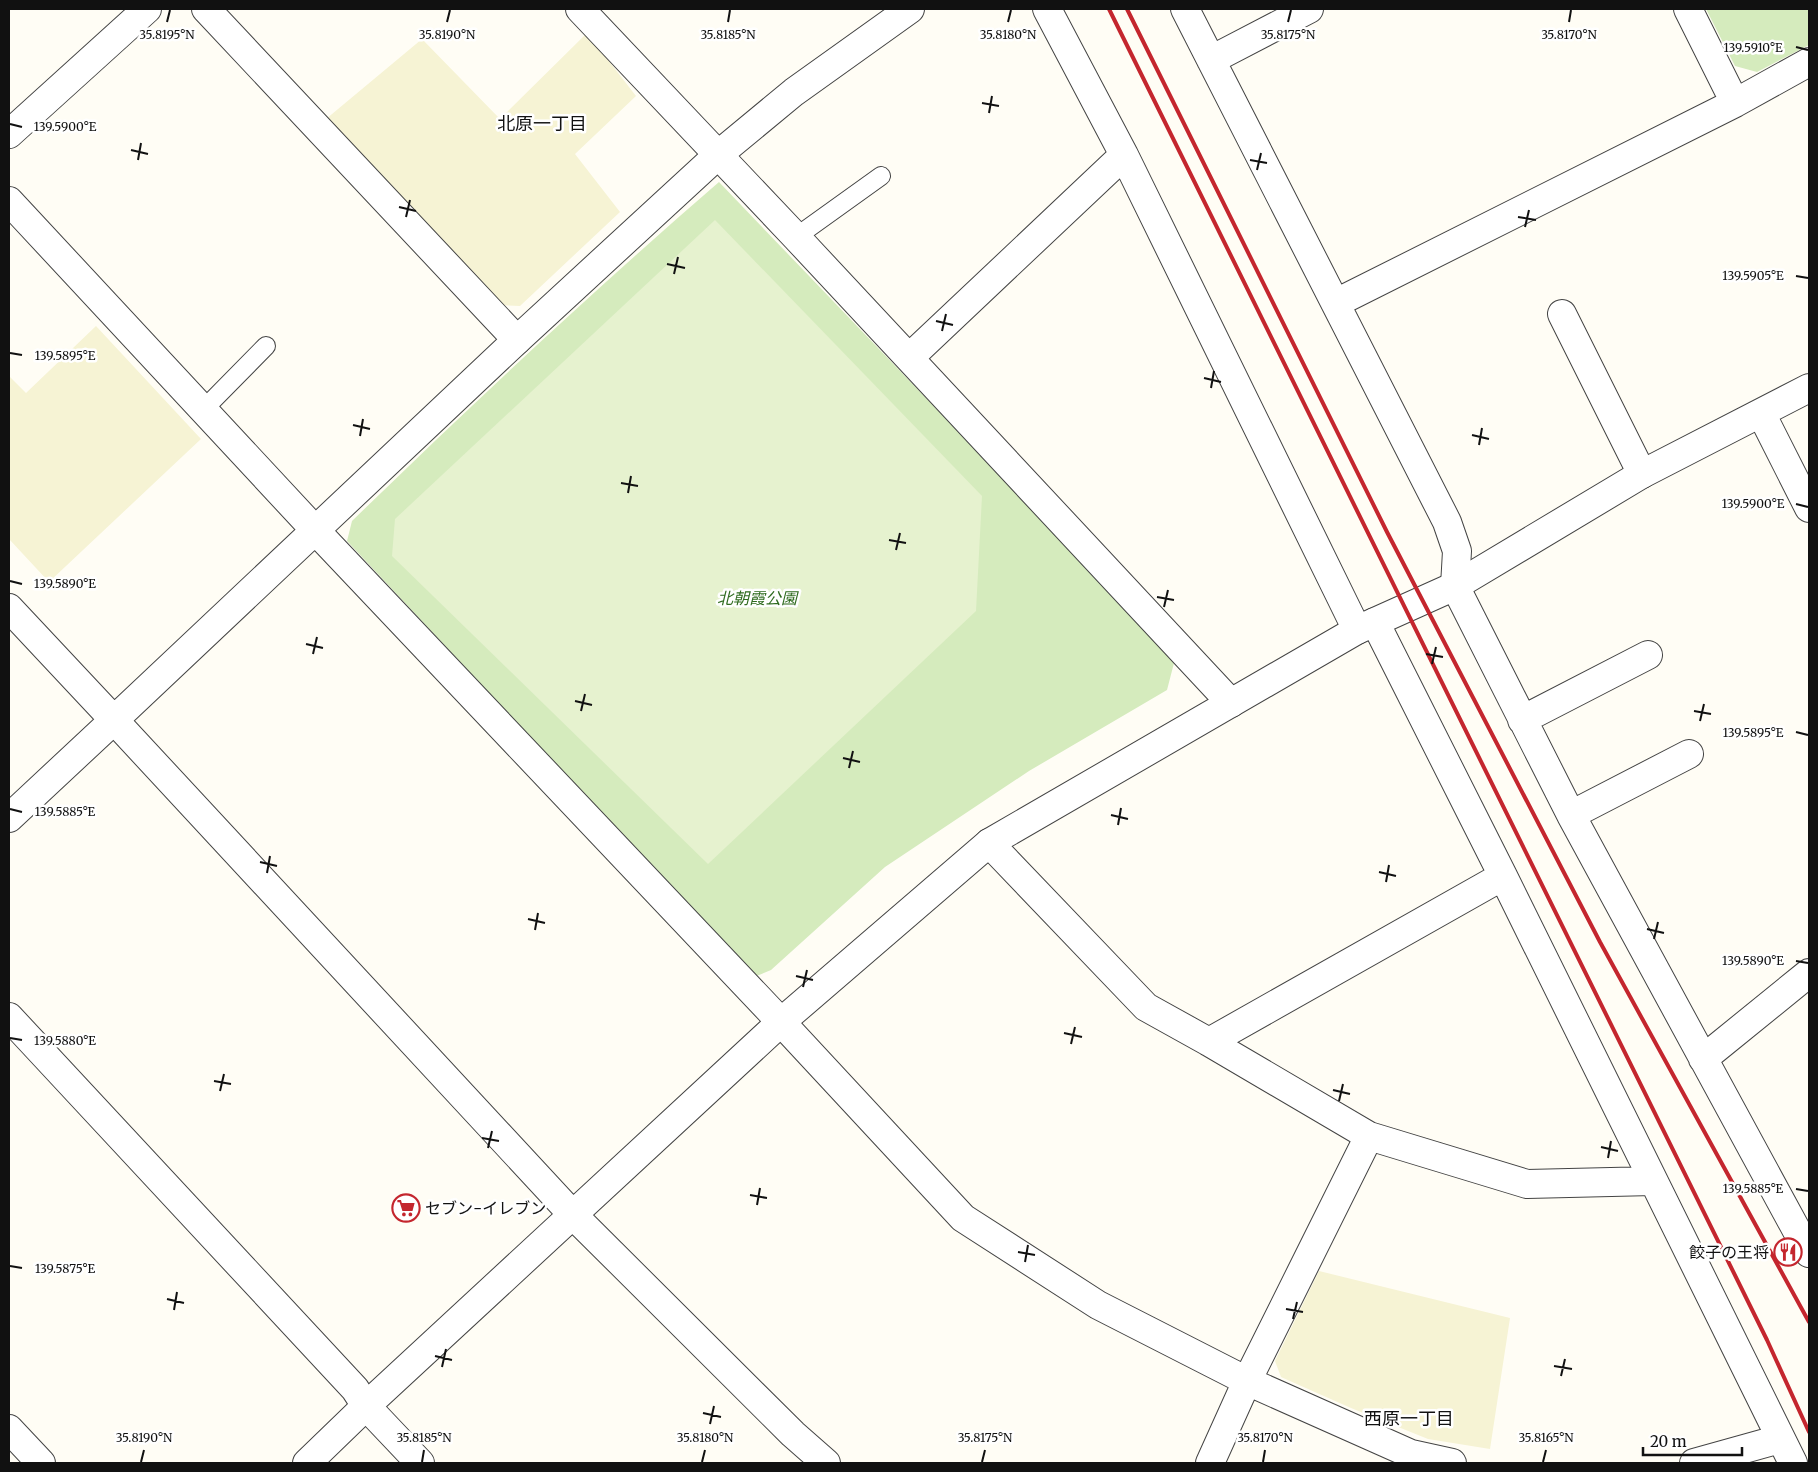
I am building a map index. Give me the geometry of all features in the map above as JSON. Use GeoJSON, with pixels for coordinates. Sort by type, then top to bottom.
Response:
{"type":"FeatureCollection","features":[{"type":"Feature","properties":{"kind":"street"},"geometry":{"type":"LineString","coordinates":[[9,134],[146,9]]}},
{"type":"Feature","properties":{"kind":"street"},"geometry":{"type":"LineString","coordinates":[[206,9],[517,340]]}},
{"type":"Feature","properties":{"kind":"street"},"geometry":{"type":"LineString","coordinates":[[580,9],[719,154],[1231,702]]}},
{"type":"Feature","properties":{"kind":"street"},"geometry":{"type":"LineString","coordinates":[[1047,9],[1366,626],[1503,876],[1793,1463]]}},
{"type":"Feature","properties":{"kind":"street"},"geometry":{"type":"LineString","coordinates":[[1185,9],[1447,522],[1458,551],[1454,586],[1571,815],[1809,1253]]}},
{"type":"Feature","properties":{"kind":"street"},"geometry":{"type":"LineString","coordinates":[[1212,60],[1309,9]]}},
{"type":"Feature","properties":{"kind":"street"},"geometry":{"type":"LineString","coordinates":[[1688,9],[1735,103]]}},
{"type":"Feature","properties":{"kind":"street"},"geometry":{"type":"LineString","coordinates":[[9,818],[517,340],[719,154],[794,92],[902,11]]}},
{"type":"Feature","properties":{"kind":"street"},"geometry":{"type":"LineString","coordinates":[[1336,303],[1735,103],[1809,62]]}},
{"type":"Feature","properties":{"kind":"street"},"geometry":{"type":"LineString","coordinates":[[909,358],[1124,155]]}},
{"type":"Feature","properties":{"kind":"street"},"geometry":{"type":"LineString","coordinates":[[9,201],[202,410],[781,1022],[963,1218],[1098,1305],[1247,1381],[1411,1454],[1452,1463]]}},
{"type":"Feature","properties":{"kind":"street"},"geometry":{"type":"LineString","coordinates":[[1562,314],[1642,474]]}},
{"type":"Feature","properties":{"kind":"street"},"geometry":{"type":"LineString","coordinates":[[307,1463],[366,1406],[781,1022],[989,843],[1366,626],[1454,586],[1642,474],[1809,388]]}},
{"type":"Feature","properties":{"kind":"street"},"geometry":{"type":"LineString","coordinates":[[1761,413],[1809,508]]}},
{"type":"Feature","properties":{"kind":"street"},"geometry":{"type":"LineString","coordinates":[[9,608],[574,1215],[793,1434],[826,1463]]}},
{"type":"Feature","properties":{"kind":"street"},"geometry":{"type":"LineString","coordinates":[[1522,720],[1648,655]]}},
{"type":"Feature","properties":{"kind":"street"},"geometry":{"type":"LineString","coordinates":[[1571,815],[1689,754]]}},
{"type":"Feature","properties":{"kind":"street"},"geometry":{"type":"LineString","coordinates":[[989,843],[1146,1007],[1369,1136],[1527,1184],[1653,1181]]}},
{"type":"Feature","properties":{"kind":"street"},"geometry":{"type":"LineString","coordinates":[[1209,1042],[1503,876]]}},
{"type":"Feature","properties":{"kind":"street"},"geometry":{"type":"LineString","coordinates":[[1703,1058],[1809,973]]}},
{"type":"Feature","properties":{"kind":"street"},"geometry":{"type":"LineString","coordinates":[[9,1017],[356,1389],[366,1406],[420,1463]]}},
{"type":"Feature","properties":{"kind":"street"},"geometry":{"type":"LineString","coordinates":[[1210,1463],[1247,1381],[1369,1136]]}},
{"type":"Feature","properties":{"kind":"street"},"geometry":{"type":"LineString","coordinates":[[9,1429],[41,1463]]}},
{"type":"Feature","properties":{"kind":"street"},"geometry":{"type":"LineString","coordinates":[[1694,1463],[1780,1439]]}},
{"type":"Feature","properties":{"kind":"lane"},"geometry":{"type":"LineString","coordinates":[[796,237],[881,176]]}},
{"type":"Feature","properties":{"kind":"lane"},"geometry":{"type":"LineString","coordinates":[[202,410],[266,346]]}},
{"type":"Feature","properties":{"kind":"shaded area"},"geometry":{"type":"Polygon","coordinates":[[[587,33],[636,96],[575,154],[620,212],[520,306],[496,305],[326,119],[422,39],[500,119],[587,33]]]}},
{"type":"Feature","properties":{"kind":"shaded area"},"geometry":{"type":"Polygon","coordinates":[[[96,326],[201,439],[49,582],[9,539],[9,376],[26,393],[96,326]]]}},
{"type":"Feature","properties":{"kind":"shaded area"},"geometry":{"type":"Polygon","coordinates":[[[1319,1271],[1510,1318],[1490,1449],[1428,1439],[1281,1377],[1275,1361],[1319,1271]]]}},
{"type":"Feature","properties":{"kind":"green space"},"geometry":{"type":"Polygon","coordinates":[[[1706,9],[1809,9],[1809,45],[1757,72],[1735,66],[1706,9]]]}},
{"type":"Feature","properties":{"kind":"green space","name":"北朝霞公園"},"geometry":{"type":"Polygon","coordinates":[[[719,182],[1084,563],[1174,663],[1167,690],[1029,771],[885,867],[771,970],[754,977],[347,541],[352,521],[579,307],[719,182]]]}},
{"type":"Feature","properties":{"kind":"green space","name":"北朝霞公園"},"geometry":{"type":"Polygon","coordinates":[[[715,220],[982,496],[976,611],[708,864],[392,556],[395,519],[715,220]]]}},
{"type":"Feature","properties":{"kind":"railway"},"geometry":{"type":"LineString","coordinates":[[1109,9],[1767,1340],[1809,1432]]}},
{"type":"Feature","properties":{"kind":"railway"},"geometry":{"type":"LineString","coordinates":[[1127,9],[1387,532],[1600,942],[1809,1322]]}},
{"type":"Feature","properties":{"kind":"place","name":"セブン-イレブン"},"geometry":{"type":"Point","coordinates":[406,1208]}},
{"type":"Feature","properties":{"kind":"place","name":"餃子の王将"},"geometry":{"type":"Point","coordinates":[1788,1252]}},
{"type":"Feature","properties":{"kind":"district","name":"北原一丁目"},"geometry":{"type":"Point","coordinates":[542,124]}},
{"type":"Feature","properties":{"kind":"district","name":"西原一丁目"},"geometry":{"type":"Point","coordinates":[1409,1419]}}]}
